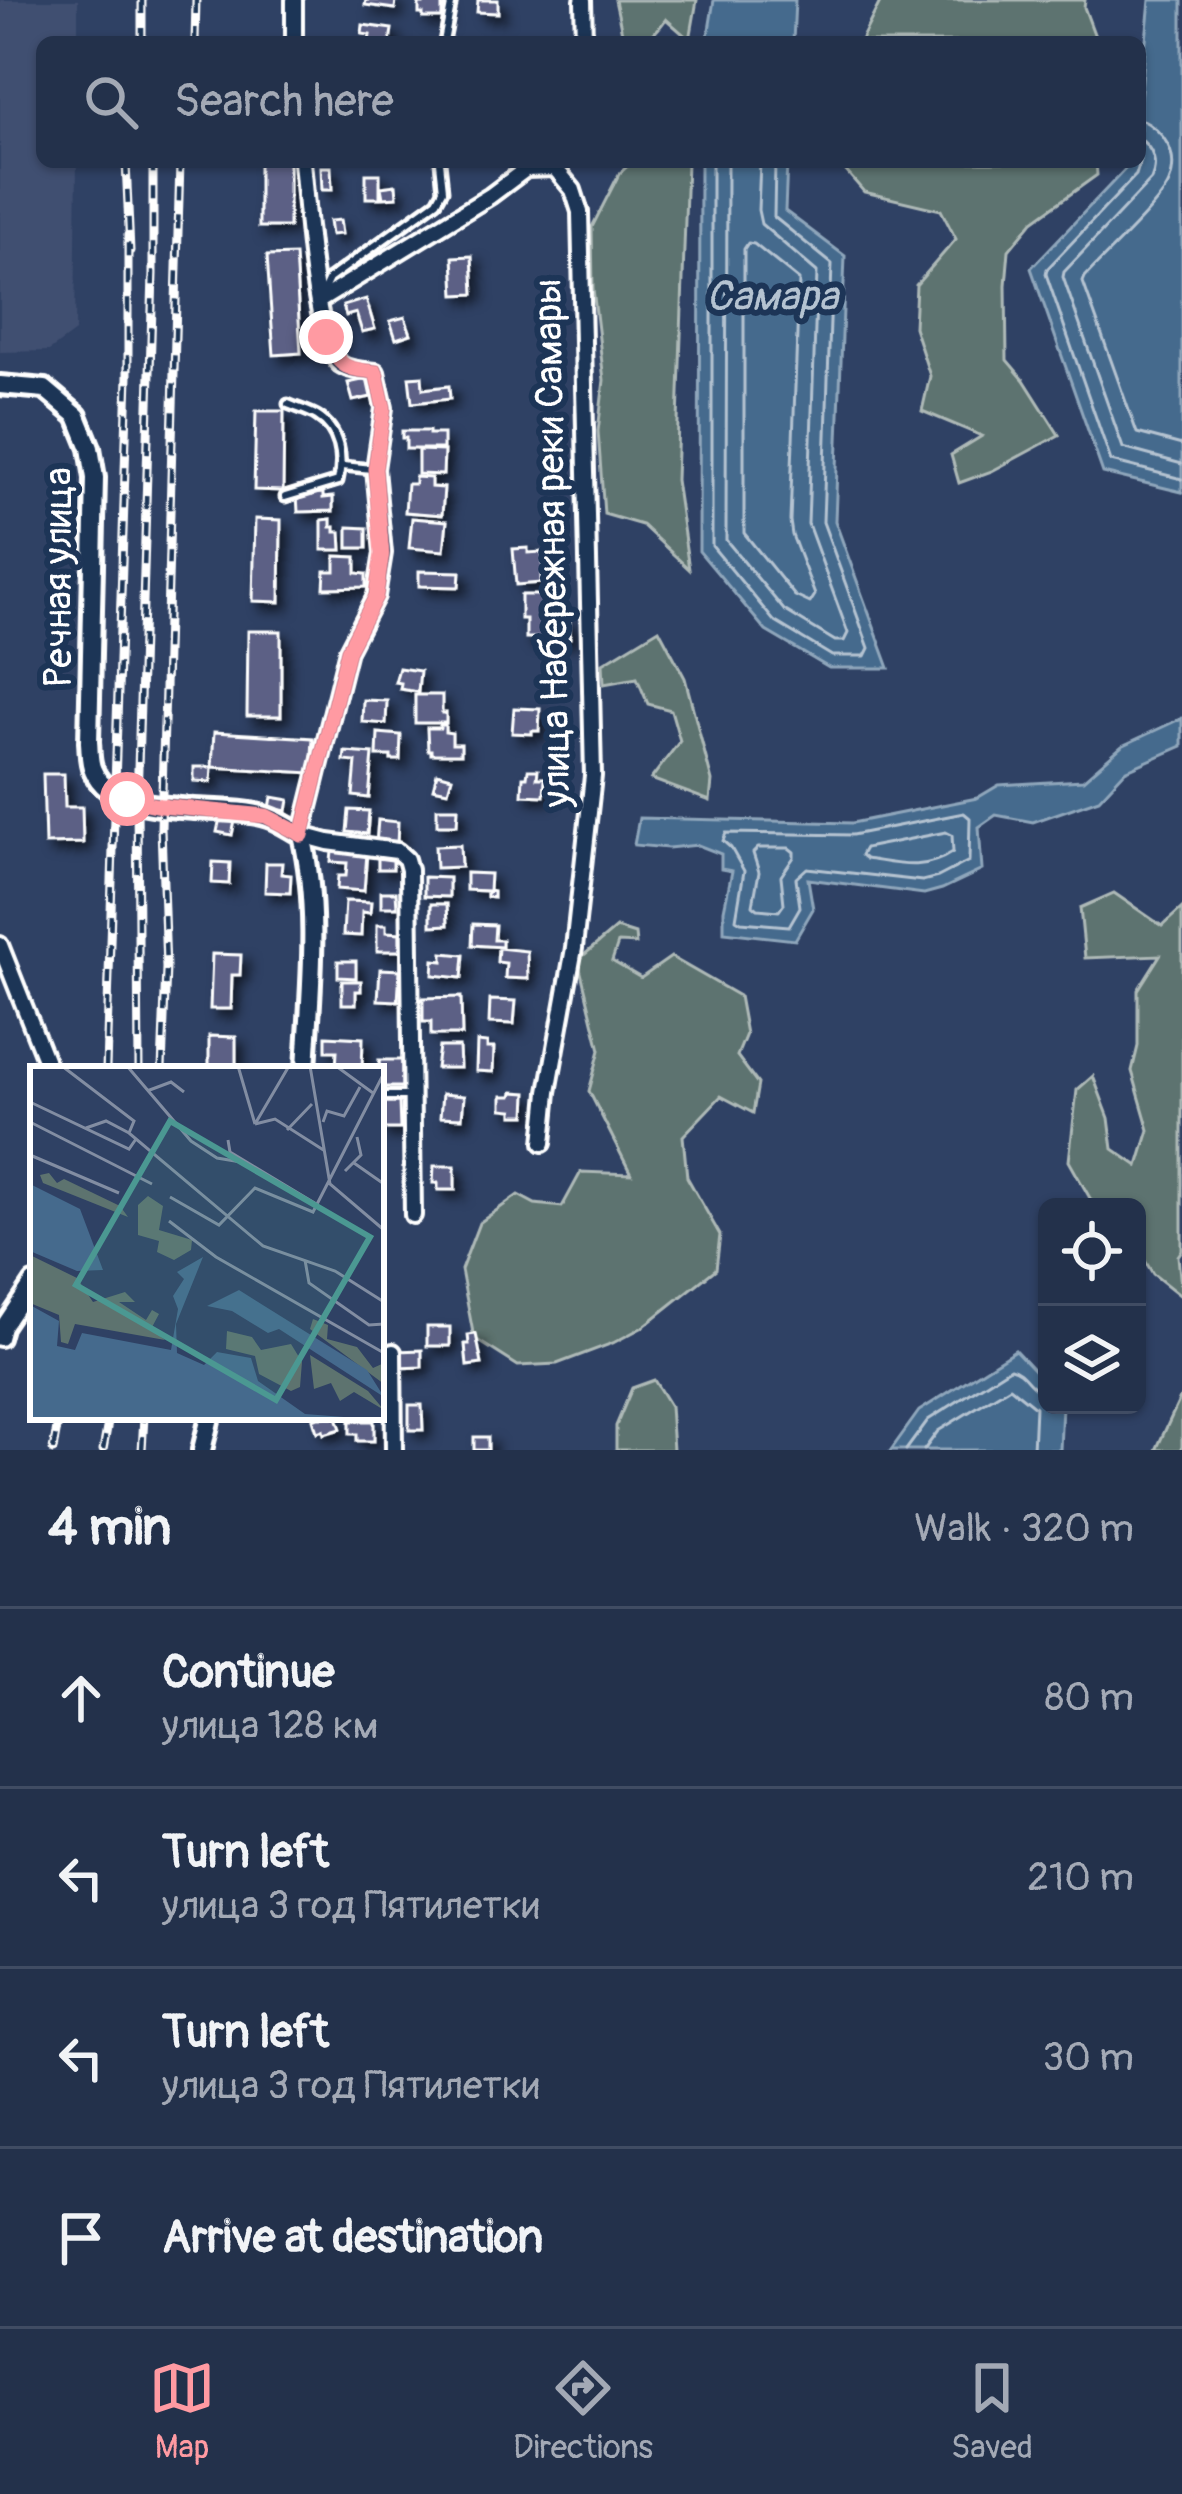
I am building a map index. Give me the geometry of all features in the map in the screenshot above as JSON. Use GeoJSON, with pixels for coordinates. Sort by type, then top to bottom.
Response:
{"type":"FeatureCollection","features":[{"type":"Feature","properties":{"kind":"street"},"geometry":{"type":"LineString","coordinates":[[294,0],[294,36]]}},
{"type":"Feature","properties":{"kind":"street"},"geometry":{"type":"LineString","coordinates":[[583,0],[584,36]]}},
{"type":"Feature","properties":{"kind":"street"},"geometry":{"type":"LineString","coordinates":[[303,168],[326,337],[336,362],[376,372],[384,408],[375,469],[382,554],[376,596],[348,650],[302,835],[313,921],[306,1066]]}},
{"type":"Feature","properties":{"kind":"street"},"geometry":{"type":"LineString","coordinates":[[319,301],[534,168]]}},
{"type":"Feature","properties":{"kind":"street","name":"улица Набережная реки Самары"},"geometry":{"type":"LineString","coordinates":[[543,1143],[574,948],[593,776],[580,212],[558,168]]}},
{"type":"Feature","properties":{"kind":"street","name":"Речная улица"},"geometry":{"type":"LineString","coordinates":[[0,385],[45,388],[77,416],[90,448],[95,478],[91,767],[107,790],[137,801],[266,816],[302,835]]}},
{"type":"Feature","properties":{"kind":"street"},"geometry":{"type":"LineString","coordinates":[[302,835],[398,851],[406,859],[413,1215]]}},
{"type":"Feature","properties":{"kind":"street"},"geometry":{"type":"LineString","coordinates":[[0,944],[49,1066]]}},
{"type":"Feature","properties":{"kind":"street"},"geometry":{"type":"LineString","coordinates":[[0,1338],[30,1286]]}},
{"type":"Feature","properties":{"kind":"street"},"geometry":{"type":"LineString","coordinates":[[393,1352],[394,1450]]}},
{"type":"Feature","properties":{"kind":"street"},"geometry":{"type":"LineString","coordinates":[[202,1450],[209,1420]]}},
{"type":"Feature","properties":{"kind":"lane"},"geometry":{"type":"LineString","coordinates":[[445,36],[452,0]]}},
{"type":"Feature","properties":{"kind":"lane"},"geometry":{"type":"LineString","coordinates":[[319,301],[329,279],[437,201],[443,190],[441,168]]}},
{"type":"Feature","properties":{"kind":"lane"},"geometry":{"type":"LineString","coordinates":[[285,497],[338,481],[342,466],[342,451],[322,418],[288,404]]}},
{"type":"Feature","properties":{"kind":"lane"},"geometry":{"type":"LineString","coordinates":[[342,466],[375,469]]}},
{"type":"Feature","properties":{"kind":"lane"},"geometry":{"type":"LineString","coordinates":[[384,1096],[412,1096]]}},
{"type":"Feature","properties":{"kind":"shaded area"},"geometry":{"type":"Polygon","coordinates":[[[0,0],[78,0],[78,36],[36,36],[36,168],[77,168],[75,332],[49,351],[0,352],[0,0]]]}},
{"type":"Feature","properties":{"kind":"green space"},"geometry":{"type":"Polygon","coordinates":[[[615,0],[697,0],[691,36],[666,19],[650,36],[623,36],[615,0]]]}},
{"type":"Feature","properties":{"kind":"green space"},"geometry":{"type":"Polygon","coordinates":[[[881,0],[1085,0],[1095,36],[863,36],[881,0]]]}},
{"type":"Feature","properties":{"kind":"green space"},"geometry":{"type":"Polygon","coordinates":[[[626,168],[687,168],[676,480],[689,569],[642,525],[604,514],[598,431],[604,380],[593,289],[592,227],[626,168]]]}},
{"type":"Feature","properties":{"kind":"green space"},"geometry":{"type":"Polygon","coordinates":[[[843,168],[1096,168],[1097,175],[1033,221],[1009,250],[1007,360],[1059,435],[959,483],[951,455],[982,436],[922,411],[930,376],[914,327],[916,285],[956,239],[941,210],[864,192],[843,168]]]}},
{"type":"Feature","properties":{"kind":"green space"},"geometry":{"type":"Polygon","coordinates":[[[659,629],[685,678],[712,781],[710,801],[651,779],[680,741],[671,710],[648,704],[637,678],[604,684],[603,663],[659,629]]]}},
{"type":"Feature","properties":{"kind":"green space"},"geometry":{"type":"Polygon","coordinates":[[[1114,893],[1162,926],[1182,908],[1182,1250],[1178,1256],[1182,1297],[1153,1274],[1146,1262],[1146,1198],[1090,1198],[1069,1161],[1077,1090],[1093,1076],[1109,1118],[1113,1149],[1138,1166],[1149,1130],[1132,1071],[1138,1046],[1138,990],[1160,955],[1085,958],[1080,908],[1114,893]]]}},
{"type":"Feature","properties":{"kind":"green space"},"geometry":{"type":"Polygon","coordinates":[[[616,928],[635,934],[636,944],[618,943],[612,961],[641,978],[671,957],[739,996],[746,1034],[737,1056],[758,1084],[753,1113],[721,1096],[683,1136],[687,1177],[720,1235],[716,1269],[643,1327],[613,1343],[557,1364],[518,1366],[474,1338],[461,1270],[479,1223],[518,1195],[535,1204],[562,1207],[581,1172],[631,1174],[589,1091],[600,1050],[578,960],[616,928]]]}},
{"type":"Feature","properties":{"kind":"green space"},"geometry":{"type":"Polygon","coordinates":[[[654,1380],[670,1406],[673,1450],[616,1450],[616,1426],[632,1388],[654,1380]]]}},
{"type":"Feature","properties":{"kind":"green space"},"geometry":{"type":"Polygon","coordinates":[[[1182,1394],[1182,1450],[1156,1450],[1182,1394]]]}},
{"type":"Feature","properties":{"kind":"water"},"geometry":{"type":"Polygon","coordinates":[[[714,0],[795,0],[793,36],[708,36],[714,0]]]}},
{"type":"Feature","properties":{"kind":"water"},"geometry":{"type":"Polygon","coordinates":[[[1150,0],[1182,0],[1182,492],[1103,473],[1031,268],[1126,168],[1146,168],[1150,0]]]}},
{"type":"Feature","properties":{"kind":"water","name":"Самара"},"geometry":{"type":"Polygon","coordinates":[[[700,168],[787,168],[785,211],[845,256],[835,521],[889,668],[829,668],[766,631],[699,551],[700,168]]]}},
{"type":"Feature","properties":{"kind":"water"},"geometry":{"type":"Polygon","coordinates":[[[1182,718],[1182,746],[1125,771],[1099,799],[1033,822],[996,815],[979,827],[982,870],[942,889],[924,894],[808,879],[813,909],[795,940],[724,932],[732,871],[721,869],[721,854],[698,845],[634,845],[639,818],[852,823],[977,798],[999,785],[1083,780],[1122,746],[1182,718]]]}},
{"type":"Feature","properties":{"kind":"water"},"geometry":{"type":"Polygon","coordinates":[[[1015,1350],[1038,1374],[1038,1414],[1062,1414],[1060,1450],[891,1450],[919,1411],[1015,1350]]]}},
{"type":"Feature","properties":{"kind":"building"},"geometry":{"type":"Polygon","coordinates":[[[366,0],[396,0],[395,9],[365,5],[366,0]]]}},
{"type":"Feature","properties":{"kind":"building"},"geometry":{"type":"Polygon","coordinates":[[[442,0],[442,18],[423,18],[419,4],[442,0]]]}},
{"type":"Feature","properties":{"kind":"building"},"geometry":{"type":"Polygon","coordinates":[[[478,0],[498,0],[498,13],[477,12],[478,0]]]}},
{"type":"Feature","properties":{"kind":"building"},"geometry":{"type":"Polygon","coordinates":[[[363,25],[392,29],[391,36],[362,34],[363,25]]]}},
{"type":"Feature","properties":{"kind":"building"},"geometry":{"type":"Polygon","coordinates":[[[259,168],[289,168],[289,227],[259,227],[259,168]]]}},
{"type":"Feature","properties":{"kind":"building"},"geometry":{"type":"Polygon","coordinates":[[[321,168],[331,168],[332,190],[322,190],[321,168]]]}},
{"type":"Feature","properties":{"kind":"building"},"geometry":{"type":"Polygon","coordinates":[[[366,174],[380,174],[380,198],[366,198],[366,174]]]}},
{"type":"Feature","properties":{"kind":"building"},"geometry":{"type":"Polygon","coordinates":[[[396,185],[397,197],[383,198],[381,187],[396,185]]]}},
{"type":"Feature","properties":{"kind":"building"},"geometry":{"type":"Polygon","coordinates":[[[340,220],[342,234],[331,235],[329,221],[340,220]]]}},
{"type":"Feature","properties":{"kind":"building"},"geometry":{"type":"Polygon","coordinates":[[[295,255],[301,353],[274,355],[267,256],[295,255]]]}},
{"type":"Feature","properties":{"kind":"building"},"geometry":{"type":"Polygon","coordinates":[[[472,256],[474,294],[455,295],[453,257],[472,256]]]}},
{"type":"Feature","properties":{"kind":"building"},"geometry":{"type":"Polygon","coordinates":[[[366,299],[375,329],[362,332],[356,313],[346,316],[343,306],[366,299]]]}},
{"type":"Feature","properties":{"kind":"building"},"geometry":{"type":"Polygon","coordinates":[[[405,317],[411,334],[396,339],[390,321],[405,317]]]}},
{"type":"Feature","properties":{"kind":"building"},"geometry":{"type":"Polygon","coordinates":[[[422,376],[423,389],[449,386],[450,399],[412,403],[409,377],[422,376]]]}},
{"type":"Feature","properties":{"kind":"building"},"geometry":{"type":"Polygon","coordinates":[[[367,379],[371,397],[353,401],[348,383],[367,379]]]}},
{"type":"Feature","properties":{"kind":"building"},"geometry":{"type":"Polygon","coordinates":[[[256,411],[284,411],[283,491],[254,490],[256,411]]]}},
{"type":"Feature","properties":{"kind":"building"},"geometry":{"type":"Polygon","coordinates":[[[402,431],[443,434],[443,449],[406,449],[402,431]]]}},
{"type":"Feature","properties":{"kind":"building"},"geometry":{"type":"Polygon","coordinates":[[[418,450],[444,451],[443,475],[418,474],[418,450]]]}},
{"type":"Feature","properties":{"kind":"building"},"geometry":{"type":"Polygon","coordinates":[[[415,477],[431,478],[431,487],[444,488],[442,515],[405,512],[407,484],[415,484],[415,477]]]}},
{"type":"Feature","properties":{"kind":"building"},"geometry":{"type":"Polygon","coordinates":[[[323,493],[323,498],[333,497],[333,511],[298,512],[297,494],[323,493]]]}},
{"type":"Feature","properties":{"kind":"building"},"geometry":{"type":"Polygon","coordinates":[[[412,518],[447,521],[444,551],[409,548],[412,518]]]}},
{"type":"Feature","properties":{"kind":"building"},"geometry":{"type":"Polygon","coordinates":[[[255,519],[281,520],[280,602],[253,601],[255,519]]]}},
{"type":"Feature","properties":{"kind":"building"},"geometry":{"type":"Polygon","coordinates":[[[331,519],[331,527],[341,532],[342,550],[322,550],[322,520],[331,519]]]}},
{"type":"Feature","properties":{"kind":"building"},"geometry":{"type":"Polygon","coordinates":[[[348,527],[367,528],[367,548],[348,548],[348,527]]]}},
{"type":"Feature","properties":{"kind":"building"},"geometry":{"type":"Polygon","coordinates":[[[528,548],[528,553],[542,552],[544,574],[541,583],[516,585],[513,549],[528,548]]]}},
{"type":"Feature","properties":{"kind":"building"},"geometry":{"type":"Polygon","coordinates":[[[335,556],[356,557],[356,573],[366,574],[366,587],[324,588],[325,571],[335,571],[335,556]]]}},
{"type":"Feature","properties":{"kind":"building"},"geometry":{"type":"Polygon","coordinates":[[[419,571],[460,572],[459,587],[419,586],[419,571]]]}},
{"type":"Feature","properties":{"kind":"building"},"geometry":{"type":"Polygon","coordinates":[[[521,595],[544,595],[544,621],[570,621],[570,638],[526,638],[521,595]]]}},
{"type":"Feature","properties":{"kind":"building"},"geometry":{"type":"Polygon","coordinates":[[[248,631],[281,631],[281,716],[247,716],[248,631]]]}},
{"type":"Feature","properties":{"kind":"building"},"geometry":{"type":"Polygon","coordinates":[[[399,668],[420,671],[418,692],[400,689],[401,683],[395,682],[399,668]]]}},
{"type":"Feature","properties":{"kind":"building"},"geometry":{"type":"Polygon","coordinates":[[[415,695],[442,695],[446,723],[415,723],[415,695]]]}},
{"type":"Feature","properties":{"kind":"building"},"geometry":{"type":"Polygon","coordinates":[[[363,700],[387,701],[386,724],[362,722],[363,700]]]}},
{"type":"Feature","properties":{"kind":"building"},"geometry":{"type":"Polygon","coordinates":[[[514,708],[540,709],[539,731],[512,733],[514,708]]]}},
{"type":"Feature","properties":{"kind":"building"},"geometry":{"type":"Polygon","coordinates":[[[440,725],[452,733],[452,744],[461,744],[461,754],[431,754],[428,750],[427,728],[440,725]]]}},
{"type":"Feature","properties":{"kind":"building"},"geometry":{"type":"Polygon","coordinates":[[[214,732],[313,738],[311,773],[212,767],[214,732]]]}},
{"type":"Feature","properties":{"kind":"building"},"geometry":{"type":"Polygon","coordinates":[[[378,733],[401,735],[400,760],[377,756],[378,733]]]}},
{"type":"Feature","properties":{"kind":"building"},"geometry":{"type":"Polygon","coordinates":[[[345,752],[373,754],[369,798],[353,796],[356,762],[344,761],[345,752]]]}},
{"type":"Feature","properties":{"kind":"building"},"geometry":{"type":"Polygon","coordinates":[[[194,767],[212,767],[211,782],[194,781],[194,767]]]}},
{"type":"Feature","properties":{"kind":"building"},"geometry":{"type":"Polygon","coordinates":[[[528,770],[538,770],[537,778],[545,778],[544,796],[522,795],[528,770]]]}},
{"type":"Feature","properties":{"kind":"building"},"geometry":{"type":"Polygon","coordinates":[[[437,773],[452,777],[448,791],[433,788],[437,773]]]}},
{"type":"Feature","properties":{"kind":"building"},"geometry":{"type":"Polygon","coordinates":[[[43,774],[64,774],[65,807],[82,807],[83,843],[45,844],[43,774]]]}},
{"type":"Feature","properties":{"kind":"building"},"geometry":{"type":"Polygon","coordinates":[[[272,797],[289,800],[287,811],[270,808],[272,797]]]}},
{"type":"Feature","properties":{"kind":"building"},"geometry":{"type":"Polygon","coordinates":[[[437,808],[458,808],[457,825],[437,825],[437,808]]]}},
{"type":"Feature","properties":{"kind":"building"},"geometry":{"type":"Polygon","coordinates":[[[349,810],[369,811],[367,834],[347,832],[349,810]]]}},
{"type":"Feature","properties":{"kind":"building"},"geometry":{"type":"Polygon","coordinates":[[[220,818],[235,821],[232,835],[217,832],[220,818]]]}},
{"type":"Feature","properties":{"kind":"building"},"geometry":{"type":"Polygon","coordinates":[[[378,820],[398,822],[397,845],[376,844],[378,820]]]}},
{"type":"Feature","properties":{"kind":"building"},"geometry":{"type":"Polygon","coordinates":[[[460,845],[461,867],[436,868],[435,846],[460,845]]]}},
{"type":"Feature","properties":{"kind":"building"},"geometry":{"type":"Polygon","coordinates":[[[332,851],[367,853],[364,891],[337,889],[338,876],[346,876],[347,863],[331,862],[332,851]]]}},
{"type":"Feature","properties":{"kind":"building"},"geometry":{"type":"Polygon","coordinates":[[[378,855],[393,856],[393,869],[378,869],[378,855]]]}},
{"type":"Feature","properties":{"kind":"building"},"geometry":{"type":"Polygon","coordinates":[[[213,862],[230,863],[229,884],[212,883],[213,862]]]}},
{"type":"Feature","properties":{"kind":"building"},"geometry":{"type":"Polygon","coordinates":[[[266,863],[282,863],[281,874],[291,875],[290,893],[265,892],[266,863]]]}},
{"type":"Feature","properties":{"kind":"building"},"geometry":{"type":"Polygon","coordinates":[[[466,873],[490,874],[493,898],[487,897],[487,891],[466,890],[466,873]]]}},
{"type":"Feature","properties":{"kind":"building"},"geometry":{"type":"Polygon","coordinates":[[[424,877],[449,878],[449,897],[424,896],[424,877]]]}},
{"type":"Feature","properties":{"kind":"building"},"geometry":{"type":"Polygon","coordinates":[[[381,892],[396,892],[397,907],[381,907],[381,892]]]}},
{"type":"Feature","properties":{"kind":"building"},"geometry":{"type":"Polygon","coordinates":[[[345,901],[371,902],[370,913],[362,912],[361,936],[343,935],[345,901]]]}},
{"type":"Feature","properties":{"kind":"building"},"geometry":{"type":"Polygon","coordinates":[[[431,904],[447,904],[448,925],[431,926],[431,904]]]}},
{"type":"Feature","properties":{"kind":"building"},"geometry":{"type":"Polygon","coordinates":[[[473,924],[495,925],[494,940],[502,940],[502,947],[472,945],[473,924]]]}},
{"type":"Feature","properties":{"kind":"building"},"geometry":{"type":"Polygon","coordinates":[[[377,925],[386,925],[386,932],[400,933],[400,951],[377,951],[377,925]]]}},
{"type":"Feature","properties":{"kind":"building"},"geometry":{"type":"Polygon","coordinates":[[[498,948],[527,951],[528,979],[505,978],[506,963],[497,962],[498,948]]]}},
{"type":"Feature","properties":{"kind":"building"},"geometry":{"type":"Polygon","coordinates":[[[443,953],[464,955],[462,978],[433,975],[434,960],[443,961],[443,953]]]}},
{"type":"Feature","properties":{"kind":"building"},"geometry":{"type":"Polygon","coordinates":[[[212,954],[241,955],[240,975],[232,975],[231,1009],[210,1009],[212,954]]]}},
{"type":"Feature","properties":{"kind":"building"},"geometry":{"type":"Polygon","coordinates":[[[338,961],[356,961],[356,978],[338,977],[338,961]]]}},
{"type":"Feature","properties":{"kind":"building"},"geometry":{"type":"Polygon","coordinates":[[[380,969],[400,970],[398,1001],[378,1000],[380,969]]]}},
{"type":"Feature","properties":{"kind":"building"},"geometry":{"type":"Polygon","coordinates":[[[342,981],[361,981],[356,1004],[342,1004],[342,981]]]}},
{"type":"Feature","properties":{"kind":"building"},"geometry":{"type":"Polygon","coordinates":[[[461,997],[462,1035],[431,1035],[431,1022],[423,1022],[423,998],[461,997]]]}},
{"type":"Feature","properties":{"kind":"building"},"geometry":{"type":"Polygon","coordinates":[[[490,1000],[516,1001],[514,1024],[489,1023],[490,1000]]]}},
{"type":"Feature","properties":{"kind":"building"},"geometry":{"type":"Polygon","coordinates":[[[209,1036],[236,1037],[236,1066],[209,1066],[209,1036]]]}},
{"type":"Feature","properties":{"kind":"building"},"geometry":{"type":"Polygon","coordinates":[[[326,1036],[363,1038],[362,1066],[336,1066],[337,1051],[326,1051],[326,1036]]]}},
{"type":"Feature","properties":{"kind":"building"},"geometry":{"type":"Polygon","coordinates":[[[477,1042],[494,1048],[493,1072],[476,1071],[477,1042]]]}},
{"type":"Feature","properties":{"kind":"building"},"geometry":{"type":"Polygon","coordinates":[[[439,1047],[459,1047],[460,1068],[436,1068],[439,1047]]]}},
{"type":"Feature","properties":{"kind":"building"},"geometry":{"type":"Polygon","coordinates":[[[379,1060],[402,1060],[402,1087],[384,1087],[384,1066],[379,1060]]]}},
{"type":"Feature","properties":{"kind":"building"},"geometry":{"type":"Polygon","coordinates":[[[527,1093],[526,1115],[502,1109],[502,1096],[527,1093]]]}},
{"type":"Feature","properties":{"kind":"building"},"geometry":{"type":"Polygon","coordinates":[[[442,1094],[464,1096],[462,1118],[440,1117],[442,1094]]]}},
{"type":"Feature","properties":{"kind":"building"},"geometry":{"type":"Polygon","coordinates":[[[384,1102],[399,1102],[400,1129],[384,1129],[384,1102]]]}},
{"type":"Feature","properties":{"kind":"building"},"geometry":{"type":"Polygon","coordinates":[[[434,1166],[455,1166],[455,1190],[438,1190],[438,1183],[433,1183],[434,1166]]]}},
{"type":"Feature","properties":{"kind":"building"},"geometry":{"type":"Polygon","coordinates":[[[427,1327],[450,1327],[450,1346],[427,1346],[427,1327]]]}},
{"type":"Feature","properties":{"kind":"building"},"geometry":{"type":"Polygon","coordinates":[[[476,1334],[482,1364],[467,1366],[465,1344],[469,1344],[468,1335],[476,1334]]]}},
{"type":"Feature","properties":{"kind":"building"},"geometry":{"type":"Polygon","coordinates":[[[422,1350],[422,1367],[397,1368],[397,1351],[422,1350]]]}},
{"type":"Feature","properties":{"kind":"building"},"geometry":{"type":"Polygon","coordinates":[[[409,1405],[422,1405],[423,1430],[409,1430],[409,1405]]]}},
{"type":"Feature","properties":{"kind":"building"},"geometry":{"type":"Polygon","coordinates":[[[313,1420],[338,1420],[341,1429],[324,1434],[317,1432],[313,1420]]]}},
{"type":"Feature","properties":{"kind":"building"},"geometry":{"type":"Polygon","coordinates":[[[350,1421],[374,1421],[374,1441],[357,1441],[357,1434],[350,1434],[350,1421]]]}},
{"type":"Feature","properties":{"kind":"building"},"geometry":{"type":"Polygon","coordinates":[[[474,1437],[488,1437],[488,1450],[474,1450],[474,1437]]]}},
{"type":"Feature","properties":{"kind":"railway"},"geometry":{"type":"LineString","coordinates":[[142,0],[142,36]]}},
{"type":"Feature","properties":{"kind":"railway"},"geometry":{"type":"LineString","coordinates":[[195,36],[196,0]]}},
{"type":"Feature","properties":{"kind":"railway"},"geometry":{"type":"LineString","coordinates":[[126,168],[130,251]]}},
{"type":"Feature","properties":{"kind":"railway"},"geometry":{"type":"LineString","coordinates":[[139,1066],[137,801],[153,168]]}},
{"type":"Feature","properties":{"kind":"railway"},"geometry":{"type":"LineString","coordinates":[[162,1066],[166,968],[161,828],[180,168]]}},
{"type":"Feature","properties":{"kind":"railway"},"geometry":{"type":"LineString","coordinates":[[106,1066],[128,376],[128,235]]}},
{"type":"Feature","properties":{"kind":"railway"},"geometry":{"type":"LineString","coordinates":[[53,1450],[58,1420]]}},
{"type":"Feature","properties":{"kind":"railway"},"geometry":{"type":"LineString","coordinates":[[103,1450],[108,1420]]}},
{"type":"Feature","properties":{"kind":"railway"},"geometry":{"type":"LineString","coordinates":[[142,1450],[144,1420]]}},
{"type":"Feature","properties":{"kind":"route"},"geometry":{"type":"LineString","coordinates":[[127,799],[266,816],[302,835],[348,650],[376,596],[382,554],[375,469],[384,408],[376,372],[336,362],[326,337]]}}]}
